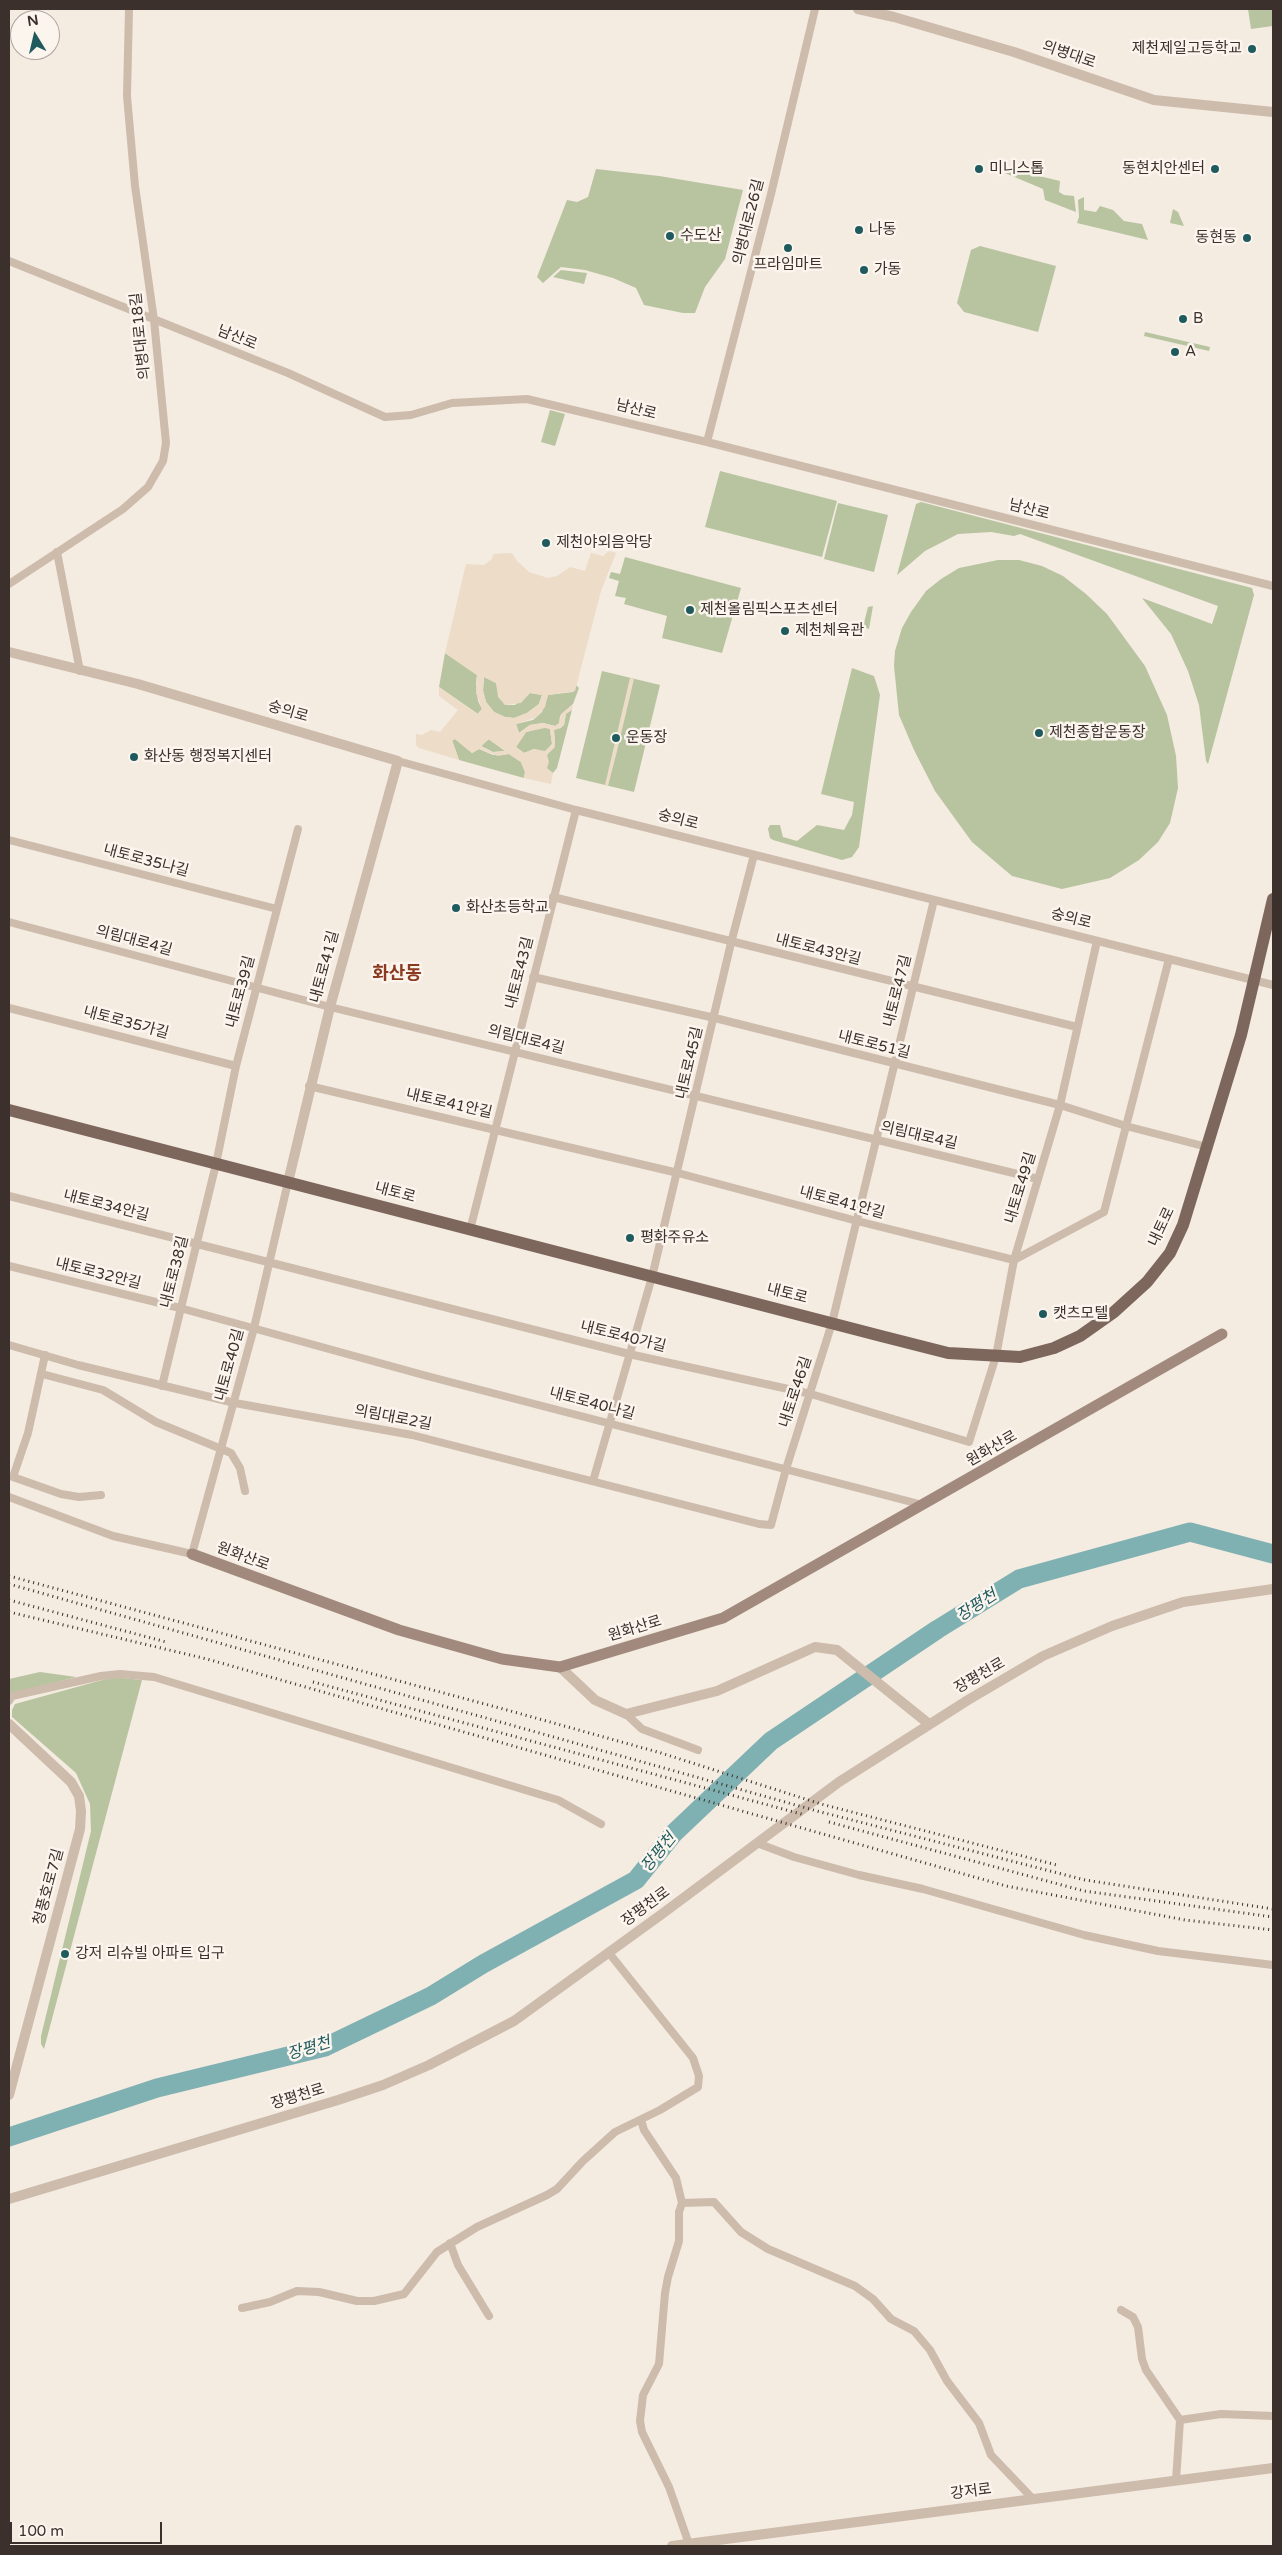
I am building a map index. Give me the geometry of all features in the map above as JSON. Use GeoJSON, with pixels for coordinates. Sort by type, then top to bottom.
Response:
{"type":"FeatureCollection","features":[{"type":"Feature","properties":{"kind":"main road","name":"내토로"},"geometry":{"type":"LineString","coordinates":[[9,1110],[948,1352],[1020,1356],[1054,1348],[1080,1336],[1114,1312],[1147,1282],[1170,1253],[1183,1226],[1241,1035],[1273,899]]}},
{"type":"Feature","properties":{"kind":"main road","name":"원화산로"},"geometry":{"type":"LineString","coordinates":[[192,1554],[399,1630],[502,1659],[560,1667],[723,1618],[1222,1334]]}},
{"type":"Feature","properties":{"kind":"street","name":"의병대로18길"},"geometry":{"type":"LineString","coordinates":[[9,584],[123,509],[148,487],[163,461],[166,443],[154,320],[135,186],[127,96],[129,9]]}},
{"type":"Feature","properties":{"kind":"street","name":"의병대로26길"},"geometry":{"type":"LineString","coordinates":[[707,442],[816,9]]}},
{"type":"Feature","properties":{"kind":"street","name":"의병대로"},"geometry":{"type":"LineString","coordinates":[[858,9],[894,16],[1014,52],[1154,100],[1273,112]]}},
{"type":"Feature","properties":{"kind":"street","name":"남산로"},"geometry":{"type":"LineString","coordinates":[[9,261],[288,373],[385,416],[411,415],[452,403],[527,399],[707,442],[1273,586]]}},
{"type":"Feature","properties":{"kind":"street"},"geometry":{"type":"LineString","coordinates":[[57,552],[80,671]]}},
{"type":"Feature","properties":{"kind":"street","name":"숭의로"},"geometry":{"type":"LineString","coordinates":[[9,652],[138,684],[398,761],[576,810],[1273,985]]}},
{"type":"Feature","properties":{"kind":"street","name":"내토로41길"},"geometry":{"type":"LineString","coordinates":[[288,1182],[309,1086],[398,761]]}},
{"type":"Feature","properties":{"kind":"street","name":"내토로43길"},"geometry":{"type":"LineString","coordinates":[[470,1230],[497,1130],[533,977],[576,810]]}},
{"type":"Feature","properties":{"kind":"street","name":"내토로39길"},"geometry":{"type":"LineString","coordinates":[[216,1164],[236,1066],[298,829]]}},
{"type":"Feature","properties":{"kind":"street","name":"내토로35나길"},"geometry":{"type":"LineString","coordinates":[[9,840],[277,909]]}},
{"type":"Feature","properties":{"kind":"street","name":"내토로45길"},"geometry":{"type":"LineString","coordinates":[[593,1481],[652,1277],[715,1018],[731,943],[754,855]]}},
{"type":"Feature","properties":{"kind":"street","name":"내토로43안길"},"geometry":{"type":"LineString","coordinates":[[553,897],[731,943],[1077,1027]]}},
{"type":"Feature","properties":{"kind":"street","name":"내토로47길"},"geometry":{"type":"LineString","coordinates":[[832,1323],[934,900]]}},
{"type":"Feature","properties":{"kind":"street","name":"의림대로4길"},"geometry":{"type":"LineString","coordinates":[[9,922],[330,1007],[516,1051],[696,1097],[1038,1178]]}},
{"type":"Feature","properties":{"kind":"street","name":"내토로49길"},"geometry":{"type":"LineString","coordinates":[[969,1442],[996,1356],[1014,1260],[1060,1105],[1097,941]]}},
{"type":"Feature","properties":{"kind":"street"},"geometry":{"type":"LineString","coordinates":[[1014,1260],[1104,1212],[1169,959]]}},
{"type":"Feature","properties":{"kind":"street","name":"내토로51길"},"geometry":{"type":"LineString","coordinates":[[533,977],[715,1018],[1060,1105],[1126,1126],[1207,1147]]}},
{"type":"Feature","properties":{"kind":"street","name":"내토로35가길"},"geometry":{"type":"LineString","coordinates":[[9,1008],[236,1066]]}},
{"type":"Feature","properties":{"kind":"street","name":"내토로41안길"},"geometry":{"type":"LineString","coordinates":[[309,1086],[678,1174],[1014,1260]]}},
{"type":"Feature","properties":{"kind":"street","name":"내토로38길"},"geometry":{"type":"LineString","coordinates":[[162,1386],[216,1164]]}},
{"type":"Feature","properties":{"kind":"street","name":"내토로40길"},"geometry":{"type":"LineString","coordinates":[[192,1554],[235,1403],[288,1182]]}},
{"type":"Feature","properties":{"kind":"street","name":"내토로34안길"},"geometry":{"type":"LineString","coordinates":[[9,1196],[270,1261]]}},
{"type":"Feature","properties":{"kind":"street","name":"내토로40가길"},"geometry":{"type":"LineString","coordinates":[[270,1261],[629,1354],[811,1394],[969,1442]]}},
{"type":"Feature","properties":{"kind":"street","name":"내토로32안길"},"geometry":{"type":"LineString","coordinates":[[9,1266],[254,1328]]}},
{"type":"Feature","properties":{"kind":"street","name":"내토로46길"},"geometry":{"type":"LineString","coordinates":[[771,1525],[786,1469],[832,1323]]}},
{"type":"Feature","properties":{"kind":"street","name":"내토로40나길"},"geometry":{"type":"LineString","coordinates":[[254,1328],[923,1505]]}},
{"type":"Feature","properties":{"kind":"street","name":"의림대로2길"},"geometry":{"type":"LineString","coordinates":[[9,1345],[45,1356],[235,1403],[412,1435],[759,1524],[771,1525]]}},
{"type":"Feature","properties":{"kind":"street"},"geometry":{"type":"LineString","coordinates":[[45,1356],[28,1433],[11,1476],[61,1494],[79,1497],[101,1495]]}},
{"type":"Feature","properties":{"kind":"street"},"geometry":{"type":"LineString","coordinates":[[42,1374],[103,1390],[148,1418],[222,1448],[236,1458],[245,1490]]}},
{"type":"Feature","properties":{"kind":"street","name":"원화산로"},"geometry":{"type":"LineString","coordinates":[[9,1497],[113,1536],[192,1554]]}},
{"type":"Feature","properties":{"kind":"street","name":"장평천로"},"geometry":{"type":"LineString","coordinates":[[9,2199],[384,2085],[429,2065],[514,2021],[839,1782],[929,1724],[1043,1656],[1112,1626],[1183,1602],[1273,1589]]}},
{"type":"Feature","properties":{"kind":"street"},"geometry":{"type":"LineString","coordinates":[[626,1714],[717,1692],[816,1647],[837,1650],[929,1724]]}},
{"type":"Feature","properties":{"kind":"street"},"geometry":{"type":"LineString","coordinates":[[560,1667],[595,1700],[626,1714],[642,1729],[698,1750]]}},
{"type":"Feature","properties":{"kind":"street"},"geometry":{"type":"LineString","coordinates":[[9,1701],[12,1696],[100,1676],[120,1674],[154,1677],[558,1800],[601,1824]]}},
{"type":"Feature","properties":{"kind":"street","name":"청풍호로7길"},"geometry":{"type":"LineString","coordinates":[[9,1724],[71,1782],[79,1796],[81,1811],[80,1829],[9,2095]]}},
{"type":"Feature","properties":{"kind":"street"},"geometry":{"type":"LineString","coordinates":[[757,1843],[803,1860],[924,1889],[1084,1935],[1158,1951],[1273,1965]]}},
{"type":"Feature","properties":{"kind":"street"},"geometry":{"type":"LineString","coordinates":[[242,2308],[270,2302],[296,2291],[319,2292],[357,2301],[395,2297],[409,2291],[425,2266],[437,2252],[477,2227],[547,2196],[557,2189],[583,2161],[615,2132],[694,2091],[698,2087],[699,2076],[693,2058],[609,1953]]}},
{"type":"Feature","properties":{"kind":"street"},"geometry":{"type":"LineString","coordinates":[[641,2120],[644,2130],[676,2178],[682,2203],[679,2212],[679,2241],[671,2264],[665,2293],[658,2364],[644,2395],[640,2421],[642,2432],[669,2487],[689,2544]]}},
{"type":"Feature","properties":{"kind":"street"},"geometry":{"type":"LineString","coordinates":[[682,2203],[714,2202],[740,2232],[768,2249],[855,2286],[872,2299],[891,2319],[914,2331],[930,2350],[947,2381],[980,2423],[991,2456],[1033,2500]]}},
{"type":"Feature","properties":{"kind":"street"},"geometry":{"type":"LineString","coordinates":[[450,2243],[458,2265],[488,2316]]}},
{"type":"Feature","properties":{"kind":"street"},"geometry":{"type":"LineString","coordinates":[[1121,2310],[1133,2318],[1138,2327],[1141,2353],[1146,2370],[1180,2420],[1176,2481]]}},
{"type":"Feature","properties":{"kind":"street"},"geometry":{"type":"LineString","coordinates":[[1180,2420],[1221,2414],[1273,2416]]}},
{"type":"Feature","properties":{"kind":"street","name":"강저로"},"geometry":{"type":"LineString","coordinates":[[672,2546],[1273,2468]]}},
{"type":"Feature","properties":{"kind":"green space"},"geometry":{"type":"Polygon","coordinates":[[[1248,9],[1273,9],[1273,26],[1251,29],[1248,9]]]}},
{"type":"Feature","properties":{"kind":"green space"},"geometry":{"type":"Polygon","coordinates":[[[1001,167],[1060,181],[1059,192],[1064,195],[1074,196],[1076,212],[1045,200],[1043,189],[1005,173],[1000,169],[1001,167]]]}},
{"type":"Feature","properties":{"kind":"green space"},"geometry":{"type":"Polygon","coordinates":[[[596,169],[659,176],[743,190],[725,259],[705,287],[695,313],[683,313],[644,305],[636,288],[613,278],[585,270],[561,267],[543,283],[537,277],[567,200],[577,202],[588,197],[596,169]]]}},
{"type":"Feature","properties":{"kind":"green space"},"geometry":{"type":"Polygon","coordinates":[[[1084,197],[1084,210],[1096,212],[1100,206],[1113,210],[1124,221],[1142,224],[1148,240],[1077,223],[1079,217],[1078,200],[1084,197]]]}},
{"type":"Feature","properties":{"kind":"green space"},"geometry":{"type":"Polygon","coordinates":[[[1173,209],[1178,212],[1184,226],[1170,223],[1173,209]]]}},
{"type":"Feature","properties":{"kind":"green space"},"geometry":{"type":"Polygon","coordinates":[[[980,246],[1056,266],[1038,332],[964,312],[957,303],[971,250],[980,246]]]}},
{"type":"Feature","properties":{"kind":"green space"},"geometry":{"type":"Polygon","coordinates":[[[561,270],[587,273],[584,284],[553,277],[561,270]]]}},
{"type":"Feature","properties":{"kind":"green space"},"geometry":{"type":"Polygon","coordinates":[[[1145,332],[1210,347],[1209,351],[1144,336],[1145,332]]]}},
{"type":"Feature","properties":{"kind":"green space"},"geometry":{"type":"Polygon","coordinates":[[[550,410],[565,414],[555,446],[541,442],[550,410]]]}},
{"type":"Feature","properties":{"kind":"green space"},"geometry":{"type":"Polygon","coordinates":[[[720,471],[837,501],[822,557],[705,527],[720,471]]]}},
{"type":"Feature","properties":{"kind":"green space"},"geometry":{"type":"Polygon","coordinates":[[[921,502],[1252,588],[1254,595],[1208,764],[1206,761],[1199,705],[1188,671],[1171,634],[1142,598],[1212,624],[1218,606],[1020,534],[1014,536],[991,532],[958,534],[925,551],[897,575],[916,504],[921,502]]]}},
{"type":"Feature","properties":{"kind":"green space"},"geometry":{"type":"Polygon","coordinates":[[[838,503],[888,515],[874,572],[824,559],[838,503]]]}},
{"type":"Feature","properties":{"kind":"green space","name":"제천올림픽스포츠센터"},"geometry":{"type":"Polygon","coordinates":[[[625,557],[741,588],[722,653],[662,638],[667,616],[624,604],[626,598],[615,596],[619,581],[609,578],[611,572],[620,574],[625,557]]]}},
{"type":"Feature","properties":{"kind":"green space","name":"제천종합운동장"},"geometry":{"type":"Polygon","coordinates":[[[998,560],[1019,560],[1042,566],[1063,576],[1086,594],[1107,614],[1145,666],[1167,715],[1176,756],[1178,788],[1170,823],[1158,842],[1139,860],[1110,878],[1062,889],[1012,876],[972,842],[935,791],[899,715],[894,666],[895,651],[902,628],[911,612],[926,591],[959,568],[998,560]]]}},
{"type":"Feature","properties":{"kind":"green space"},"geometry":{"type":"Polygon","coordinates":[[[873,606],[869,629],[863,627],[868,607],[873,606]]]}},
{"type":"Feature","properties":{"kind":"green space"},"geometry":{"type":"Polygon","coordinates":[[[445,653],[477,675],[478,701],[482,709],[478,714],[439,687],[445,653]]]}},
{"type":"Feature","properties":{"kind":"green space"},"geometry":{"type":"Polygon","coordinates":[[[852,668],[874,676],[880,695],[859,847],[852,857],[842,860],[773,840],[770,838],[768,829],[770,825],[780,825],[783,837],[797,841],[817,825],[844,830],[852,815],[854,802],[821,794],[852,668]]]}},
{"type":"Feature","properties":{"kind":"green space","name":"운동장"},"geometry":{"type":"Polygon","coordinates":[[[602,671],[660,685],[634,792],[576,778],[602,671]]]}},
{"type":"Feature","properties":{"kind":"green space"},"geometry":{"type":"Polygon","coordinates":[[[484,677],[496,683],[505,705],[515,705],[530,693],[542,695],[539,704],[527,713],[514,718],[505,717],[494,712],[486,702],[483,691],[484,677]]]}},
{"type":"Feature","properties":{"kind":"green space"},"geometry":{"type":"Polygon","coordinates":[[[576,685],[579,688],[573,704],[560,716],[559,724],[555,726],[543,723],[530,725],[519,733],[516,724],[533,720],[542,712],[548,695],[573,692],[576,685]]]}},
{"type":"Feature","properties":{"kind":"green space"},"geometry":{"type":"Polygon","coordinates":[[[572,710],[557,768],[553,773],[546,769],[547,755],[555,743],[554,730],[564,725],[566,713],[572,710]]]}},
{"type":"Feature","properties":{"kind":"green space"},"geometry":{"type":"Polygon","coordinates":[[[545,727],[550,729],[552,744],[545,752],[534,749],[524,753],[516,747],[526,732],[545,727]]]}},
{"type":"Feature","properties":{"kind":"green space"},"geometry":{"type":"Polygon","coordinates":[[[455,739],[472,753],[479,749],[493,755],[509,754],[521,762],[525,772],[524,778],[459,760],[452,740],[455,739]]]}},
{"type":"Feature","properties":{"kind":"green space"},"geometry":{"type":"Polygon","coordinates":[[[489,739],[505,751],[493,752],[481,746],[489,739]]]}},
{"type":"Feature","properties":{"kind":"green space"},"geometry":{"type":"Polygon","coordinates":[[[40,1672],[76,1677],[9,1695],[9,1679],[40,1672]]]}},
{"type":"Feature","properties":{"kind":"green space"},"geometry":{"type":"Polygon","coordinates":[[[113,1677],[142,1680],[44,2049],[41,2044],[41,2036],[91,1831],[90,1804],[76,1773],[12,1717],[12,1710],[15,1704],[113,1677]]]}},
{"type":"Feature","properties":{"kind":"shaded area"},"geometry":{"type":"Polygon","coordinates":[[[609,551],[616,553],[601,591],[575,691],[548,695],[545,707],[537,717],[516,724],[519,733],[530,725],[543,723],[555,726],[559,723],[561,714],[573,704],[572,710],[566,714],[564,725],[554,730],[555,747],[547,755],[549,762],[547,768],[553,773],[551,784],[524,778],[525,772],[521,762],[509,754],[498,756],[479,749],[472,753],[455,739],[452,741],[459,760],[419,748],[416,745],[416,734],[422,735],[431,730],[440,732],[458,710],[439,696],[439,687],[477,714],[482,709],[476,693],[477,675],[445,653],[466,564],[484,565],[492,559],[493,554],[512,553],[517,561],[529,572],[548,578],[557,576],[570,567],[585,571],[591,553],[603,556],[609,551]],[[484,677],[483,690],[486,702],[494,712],[505,717],[514,718],[527,713],[539,704],[542,695],[530,693],[521,703],[505,705],[498,697],[496,683],[484,677]],[[545,728],[526,732],[516,747],[524,753],[534,749],[545,751],[552,744],[550,729],[545,728]],[[488,739],[481,747],[493,752],[505,751],[488,739]]]}},
{"type":"Feature","properties":{"kind":"shaded area"},"geometry":{"type":"Polygon","coordinates":[[[630,678],[634,679],[608,786],[605,785],[630,678]]]}},
{"type":"Feature","properties":{"kind":"waterway","name":"장평천"},"geometry":{"type":"LineString","coordinates":[[9,2137],[157,2088],[325,2047],[431,1996],[483,1964],[636,1880],[674,1833],[771,1741],[938,1629],[1019,1579],[1190,1532],[1273,1554]]}},
{"type":"Feature","properties":{"kind":"railway"},"geometry":{"type":"LineString","coordinates":[[9,1576],[661,1753],[821,1804],[1057,1865]]}},
{"type":"Feature","properties":{"kind":"railway"},"geometry":{"type":"LineString","coordinates":[[9,1584],[817,1811],[1085,1880],[1273,1909]]}},
{"type":"Feature","properties":{"kind":"railway"},"geometry":{"type":"LineString","coordinates":[[9,1600],[166,1642]]}},
{"type":"Feature","properties":{"kind":"railway"},"geometry":{"type":"LineString","coordinates":[[9,1612],[207,1659],[1006,1886],[1185,1920],[1273,1930]]}},
{"type":"Feature","properties":{"kind":"railway"},"geometry":{"type":"LineString","coordinates":[[313,1682],[805,1815]]}},
{"type":"Feature","properties":{"kind":"railway"},"geometry":{"type":"LineString","coordinates":[[829,1822],[1084,1891],[1273,1917]]}},
{"type":"Feature","properties":{"kind":"place","name":"제천제일고등학교"},"geometry":{"type":"Point","coordinates":[1252,49]}},
{"type":"Feature","properties":{"kind":"place","name":"미니스톱"},"geometry":{"type":"Point","coordinates":[979,169]}},
{"type":"Feature","properties":{"kind":"place","name":"동현치안센터"},"geometry":{"type":"Point","coordinates":[1215,169]}},
{"type":"Feature","properties":{"kind":"place","name":"나동"},"geometry":{"type":"Point","coordinates":[859,230]}},
{"type":"Feature","properties":{"kind":"place","name":"수도산"},"geometry":{"type":"Point","coordinates":[670,236]}},
{"type":"Feature","properties":{"kind":"place","name":"동현동"},"geometry":{"type":"Point","coordinates":[1247,238]}},
{"type":"Feature","properties":{"kind":"place","name":"프라임마트"},"geometry":{"type":"Point","coordinates":[788,248]}},
{"type":"Feature","properties":{"kind":"place","name":"가동"},"geometry":{"type":"Point","coordinates":[864,270]}},
{"type":"Feature","properties":{"kind":"place","name":"B"},"geometry":{"type":"Point","coordinates":[1183,319]}},
{"type":"Feature","properties":{"kind":"place","name":"A"},"geometry":{"type":"Point","coordinates":[1175,352]}},
{"type":"Feature","properties":{"kind":"place","name":"제천야외음악당"},"geometry":{"type":"Point","coordinates":[546,543]}},
{"type":"Feature","properties":{"kind":"place","name":"제천올림픽스포츠센터"},"geometry":{"type":"Point","coordinates":[690,610]}},
{"type":"Feature","properties":{"kind":"place","name":"제천체육관"},"geometry":{"type":"Point","coordinates":[785,631]}},
{"type":"Feature","properties":{"kind":"place","name":"제천종합운동장"},"geometry":{"type":"Point","coordinates":[1039,733]}},
{"type":"Feature","properties":{"kind":"place","name":"운동장"},"geometry":{"type":"Point","coordinates":[616,738]}},
{"type":"Feature","properties":{"kind":"place","name":"화산동 행정복지센터"},"geometry":{"type":"Point","coordinates":[134,757]}},
{"type":"Feature","properties":{"kind":"place","name":"화산초등학교"},"geometry":{"type":"Point","coordinates":[456,908]}},
{"type":"Feature","properties":{"kind":"place","name":"평화주유소"},"geometry":{"type":"Point","coordinates":[630,1238]}},
{"type":"Feature","properties":{"kind":"place","name":"캣츠모텔"},"geometry":{"type":"Point","coordinates":[1043,1314]}},
{"type":"Feature","properties":{"kind":"place","name":"강저 리슈빌 아파트 입구"},"geometry":{"type":"Point","coordinates":[65,1954]}},
{"type":"Feature","properties":{"kind":"district","name":"화산동"},"geometry":{"type":"Point","coordinates":[397,974]}}]}
